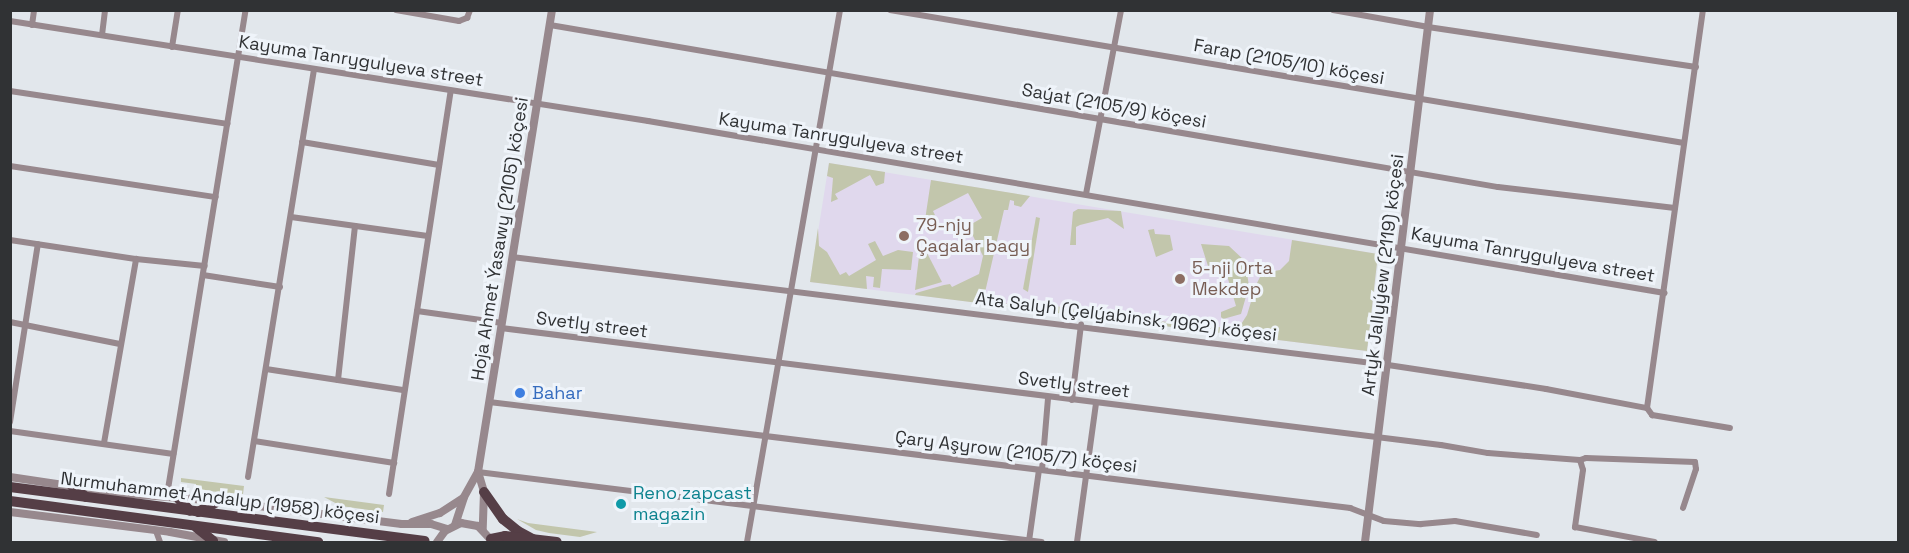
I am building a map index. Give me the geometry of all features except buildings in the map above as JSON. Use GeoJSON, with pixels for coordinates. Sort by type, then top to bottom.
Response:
{"type":"FeatureCollection","features":[{"type":"Feature","properties":{"kind":"main road"},"geometry":{"type":"LineString","coordinates":[[16,488],[46,483]]}},
{"type":"Feature","properties":{"kind":"main road"},"geometry":{"type":"LineString","coordinates":[[72,486],[87,498]]}},
{"type":"Feature","properties":{"kind":"main road","name":"Nurmuhammet Andalyp (1958) köçesi"},"geometry":{"type":"LineString","coordinates":[[16,488],[425,541]]}},
{"type":"Feature","properties":{"kind":"main road"},"geometry":{"type":"LineString","coordinates":[[484,492],[503,519],[534,540]]}},
{"type":"Feature","properties":{"kind":"main road"},"geometry":{"type":"LineString","coordinates":[[177,499],[194,512],[219,501]]}},
{"type":"Feature","properties":{"kind":"main road"},"geometry":{"type":"LineString","coordinates":[[16,502],[41,515]]}},
{"type":"Feature","properties":{"kind":"main road","name":"Nurmuhammet Andalyp (1958) köçesi"},"geometry":{"type":"LineString","coordinates":[[16,502],[318,543]]}},
{"type":"Feature","properties":{"kind":"main road"},"geometry":{"type":"LineString","coordinates":[[67,518],[84,512]]}},
{"type":"Feature","properties":{"kind":"main road"},"geometry":{"type":"LineString","coordinates":[[172,533],[192,526],[219,542]]}},
{"type":"Feature","properties":{"kind":"main road"},"geometry":{"type":"LineString","coordinates":[[492,541],[505,536],[557,543]]}},
{"type":"Feature","properties":{"kind":"street"},"geometry":{"type":"LineString","coordinates":[[32,24],[34,10]]}},
{"type":"Feature","properties":{"kind":"street"},"geometry":{"type":"LineString","coordinates":[[102,35],[105,10]]}},
{"type":"Feature","properties":{"kind":"street"},"geometry":{"type":"LineString","coordinates":[[172,47],[178,10]]}},
{"type":"Feature","properties":{"kind":"street"},"geometry":{"type":"LineString","coordinates":[[177,499],[168,489],[246,10]]}},
{"type":"Feature","properties":{"kind":"street"},"geometry":{"type":"LineString","coordinates":[[396,10],[459,21],[467,18],[470,10]]}},
{"type":"Feature","properties":{"kind":"street","name":"Hoja Ahmet Ýasawy (2105) köçesi"},"geometry":{"type":"LineString","coordinates":[[437,543],[451,527],[478,472],[552,10]]}},
{"type":"Feature","properties":{"kind":"street"},"geometry":{"type":"LineString","coordinates":[[747,543],[818,149],[840,10]]}},
{"type":"Feature","properties":{"kind":"street","name":"Farap (2105/10) köçesi"},"geometry":{"type":"LineString","coordinates":[[890,10],[1684,143]]}},
{"type":"Feature","properties":{"kind":"street"},"geometry":{"type":"LineString","coordinates":[[1086,194],[1120,10]]}},
{"type":"Feature","properties":{"kind":"street"},"geometry":{"type":"LineString","coordinates":[[1333,10],[1428,27],[1696,67]]}},
{"type":"Feature","properties":{"kind":"street","name":"Artyk Jallyýew (2119) köçesi"},"geometry":{"type":"LineString","coordinates":[[1365,543],[1430,10]]}},
{"type":"Feature","properties":{"kind":"street"},"geometry":{"type":"LineString","coordinates":[[1647,408],[1665,293],[1703,10]]}},
{"type":"Feature","properties":{"kind":"street","name":"Kayuma Tanrygulyeva street"},"geometry":{"type":"LineString","coordinates":[[10,21],[818,149],[1665,293]]}},
{"type":"Feature","properties":{"kind":"street","name":"Saýat (2105/9) köçesi"},"geometry":{"type":"LineString","coordinates":[[550,25],[1410,173],[1571,197],[1675,208]]}},
{"type":"Feature","properties":{"kind":"street"},"geometry":{"type":"LineString","coordinates":[[248,477],[314,69]]}},
{"type":"Feature","properties":{"kind":"street"},"geometry":{"type":"LineString","coordinates":[[10,91],[228,124]]}},
{"type":"Feature","properties":{"kind":"street"},"geometry":{"type":"LineString","coordinates":[[389,494],[451,91]]}},
{"type":"Feature","properties":{"kind":"street"},"geometry":{"type":"LineString","coordinates":[[302,142],[439,165]]}},
{"type":"Feature","properties":{"kind":"street"},"geometry":{"type":"LineString","coordinates":[[10,166],[216,197]]}},
{"type":"Feature","properties":{"kind":"street"},"geometry":{"type":"LineString","coordinates":[[291,216],[428,236]]}},
{"type":"Feature","properties":{"kind":"street"},"geometry":{"type":"LineString","coordinates":[[338,380],[355,226]]}},
{"type":"Feature","properties":{"kind":"street"},"geometry":{"type":"LineString","coordinates":[[10,240],[136,259],[205,266]]}},
{"type":"Feature","properties":{"kind":"street"},"geometry":{"type":"LineString","coordinates":[[10,422],[38,244]]}},
{"type":"Feature","properties":{"kind":"street","name":"Ata Salyh (Çelýabinsk, 1962) köçesi"},"geometry":{"type":"LineString","coordinates":[[512,257],[1388,365],[1647,408],[1652,415],[1730,428]]}},
{"type":"Feature","properties":{"kind":"street"},"geometry":{"type":"LineString","coordinates":[[104,443],[136,259]]}},
{"type":"Feature","properties":{"kind":"street"},"geometry":{"type":"LineString","coordinates":[[203,275],[280,287]]}},
{"type":"Feature","properties":{"kind":"street","name":"Svetly street"},"geometry":{"type":"LineString","coordinates":[[417,311],[779,364],[1488,453],[1580,460],[1586,458],[1695,462],[1696,470],[1683,508]]}},
{"type":"Feature","properties":{"kind":"street"},"geometry":{"type":"LineString","coordinates":[[10,322],[120,344]]}},
{"type":"Feature","properties":{"kind":"street"},"geometry":{"type":"LineString","coordinates":[[1072,400],[1081,326]]}},
{"type":"Feature","properties":{"kind":"street"},"geometry":{"type":"LineString","coordinates":[[266,369],[404,390]]}},
{"type":"Feature","properties":{"kind":"street"},"geometry":{"type":"LineString","coordinates":[[1029,541],[1048,398]]}},
{"type":"Feature","properties":{"kind":"street","name":"Çary Aşyrow (2105/7) köçesi"},"geometry":{"type":"LineString","coordinates":[[489,402],[1350,508],[1384,521],[1421,524],[1455,521],[1537,536]]}},
{"type":"Feature","properties":{"kind":"street"},"geometry":{"type":"LineString","coordinates":[[1077,543],[1096,403]]}},
{"type":"Feature","properties":{"kind":"street"},"geometry":{"type":"LineString","coordinates":[[10,431],[173,454]]}},
{"type":"Feature","properties":{"kind":"street"},"geometry":{"type":"LineString","coordinates":[[254,441],[394,463]]}},
{"type":"Feature","properties":{"kind":"street"},"geometry":{"type":"LineString","coordinates":[[1580,460],[1583,470],[1574,524],[1578,529],[1655,543]]}},
{"type":"Feature","properties":{"kind":"street"},"geometry":{"type":"LineString","coordinates":[[478,472],[1042,543]]}},
{"type":"Feature","properties":{"kind":"street","name":"Hoja Ahmet Ýasawy (2105) köçesi"},"geometry":{"type":"LineString","coordinates":[[478,472],[484,492],[483,530]]}},
{"type":"Feature","properties":{"kind":"street","name":"Nurmuhammet Andalyp (1958) köçesi"},"geometry":{"type":"LineString","coordinates":[[10,477],[159,498],[219,501],[402,524],[451,527],[467,523],[483,530]]}},
{"type":"Feature","properties":{"kind":"street","name":"Nurmuhammet Andalyp (1958) köçesi"},"geometry":{"type":"LineString","coordinates":[[159,498],[168,489]]}},
{"type":"Feature","properties":{"kind":"street"},"geometry":{"type":"LineString","coordinates":[[402,524],[440,513],[464,497]]}},
{"type":"Feature","properties":{"kind":"street"},"geometry":{"type":"LineString","coordinates":[[10,512],[67,518],[158,537],[172,533],[219,542]]}},
{"type":"Feature","properties":{"kind":"street"},"geometry":{"type":"LineString","coordinates":[[483,530],[492,541]]}},
{"type":"Feature","properties":{"kind":"shaded area","name":"5-nji Orta Mekdep"},"geometry":{"type":"Polygon","coordinates":[[[829,163],[1378,254],[1367,351],[810,282],[829,163]]]}},
{"type":"Feature","properties":{"kind":"green space"},"geometry":{"type":"Polygon","coordinates":[[[829,163],[885,172],[884,183],[876,186],[870,175],[835,194],[838,199],[831,202],[833,178],[827,176],[829,163]]]}},
{"type":"Feature","properties":{"kind":"green space"},"geometry":{"type":"Polygon","coordinates":[[[931,180],[1030,196],[1021,207],[1014,205],[1014,201],[1010,200],[1008,210],[1004,210],[983,301],[1019,305],[1021,301],[1129,317],[1128,322],[915,295],[944,285],[950,284],[952,287],[979,274],[983,256],[968,226],[982,218],[968,193],[933,211],[935,215],[925,220],[931,180]]]}},
{"type":"Feature","properties":{"kind":"green space"},"geometry":{"type":"Polygon","coordinates":[[[1078,209],[1121,211],[1124,229],[1108,218],[1080,225],[1076,227],[1076,245],[1070,245],[1073,212],[1078,209]]]}},
{"type":"Feature","properties":{"kind":"green space"},"geometry":{"type":"Polygon","coordinates":[[[1036,217],[1040,218],[1028,292],[1023,289],[1036,217]]]}},
{"type":"Feature","properties":{"kind":"green space"},"geometry":{"type":"Polygon","coordinates":[[[818,228],[819,246],[827,252],[840,275],[846,272],[849,276],[876,260],[868,244],[875,241],[883,256],[898,250],[913,252],[911,270],[882,269],[880,288],[873,287],[874,277],[866,276],[867,289],[810,282],[818,228]]]}},
{"type":"Feature","properties":{"kind":"green space"},"geometry":{"type":"Polygon","coordinates":[[[1154,229],[1155,234],[1170,235],[1173,250],[1156,257],[1148,230],[1154,229]]]}},
{"type":"Feature","properties":{"kind":"green space"},"geometry":{"type":"Polygon","coordinates":[[[1292,240],[1378,254],[1367,351],[1139,323],[1148,320],[1238,329],[1247,315],[1262,273],[1280,270],[1289,261],[1292,240]]]}},
{"type":"Feature","properties":{"kind":"green space"},"geometry":{"type":"Polygon","coordinates":[[[1201,244],[1229,246],[1245,261],[1249,286],[1241,314],[1223,319],[1221,317],[1221,312],[1236,306],[1223,262],[1208,266],[1201,244]]]}},
{"type":"Feature","properties":{"kind":"green space"},"geometry":{"type":"Polygon","coordinates":[[[920,248],[926,251],[942,282],[915,290],[920,248]]]}},
{"type":"Feature","properties":{"kind":"green space"},"geometry":{"type":"Polygon","coordinates":[[[181,478],[244,486],[243,494],[196,490],[196,484],[181,482],[181,478]]]}},
{"type":"Feature","properties":{"kind":"green space"},"geometry":{"type":"Polygon","coordinates":[[[324,497],[384,505],[383,512],[341,506],[324,497]]]}},
{"type":"Feature","properties":{"kind":"green space"},"geometry":{"type":"Polygon","coordinates":[[[517,519],[528,523],[597,532],[580,537],[549,533],[536,530],[517,519]]]}},
{"type":"Feature","properties":{"kind":"place","name":"79-njy Çagalar bagy"},"geometry":{"type":"Point","coordinates":[904,236]}},
{"type":"Feature","properties":{"kind":"place","name":"5-nji Orta Mekdep"},"geometry":{"type":"Point","coordinates":[1180,279]}},
{"type":"Feature","properties":{"kind":"place","name":"Bahar"},"geometry":{"type":"Point","coordinates":[520,393]}},
{"type":"Feature","properties":{"kind":"place","name":"Reno zapcast magazin"},"geometry":{"type":"Point","coordinates":[621,504]}}]}
